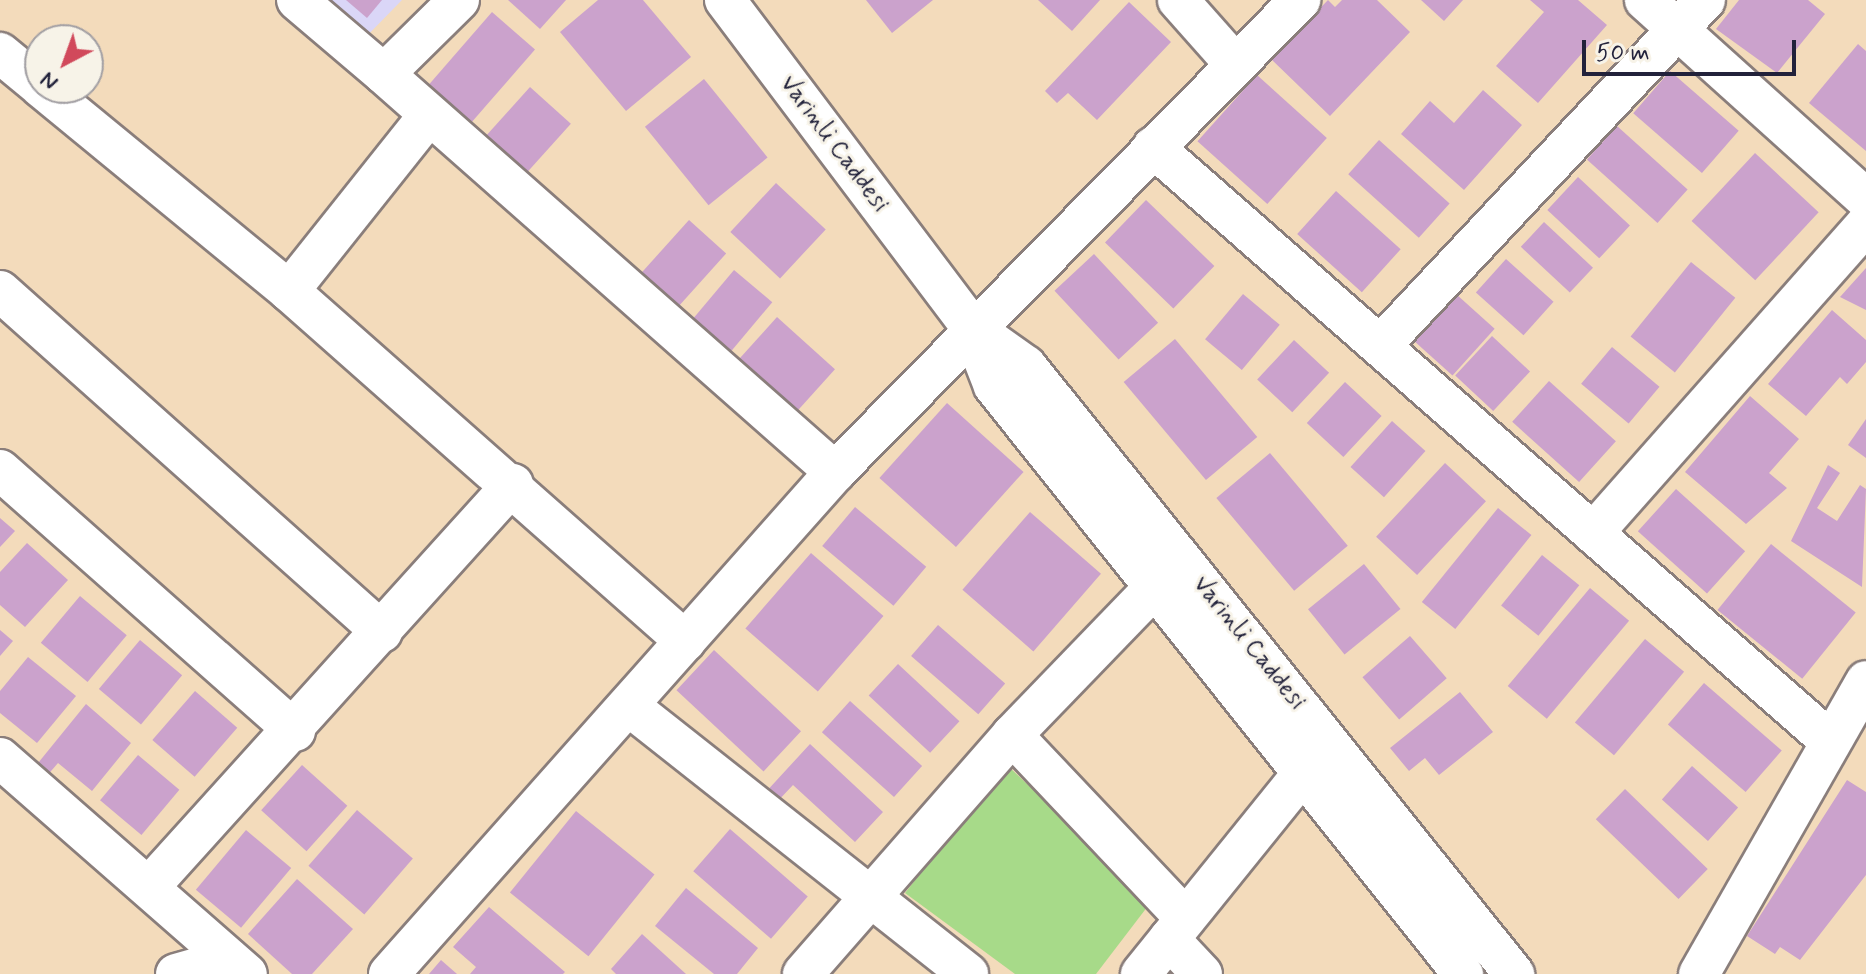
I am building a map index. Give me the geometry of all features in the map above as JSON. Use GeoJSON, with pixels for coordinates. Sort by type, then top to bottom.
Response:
{"type":"FeatureCollection","features":[{"type":"Feature","properties":{"kind":"street"},"geometry":{"type":"LineString","coordinates":[[297,0],[835,472]]}},
{"type":"Feature","properties":{"kind":"street"},"geometry":{"type":"LineString","coordinates":[[384,74],[459,0]]}},
{"type":"Feature","properties":{"kind":"street","name":"Varinli Caddesi"},"geometry":{"type":"LineString","coordinates":[[725,0],[971,327],[994,386],[1151,591],[1463,974]]}},
{"type":"Feature","properties":{"kind":"street"},"geometry":{"type":"LineString","coordinates":[[1178,0],[1234,63]]}},
{"type":"Feature","properties":{"kind":"street"},"geometry":{"type":"LineString","coordinates":[[389,974],[835,472],[971,327],[1300,0]]}},
{"type":"Feature","properties":{"kind":"street"},"geometry":{"type":"LineString","coordinates":[[1645,0],[1866,199]]}},
{"type":"Feature","properties":{"kind":"street"},"geometry":{"type":"LineString","coordinates":[[1381,345],[1705,0]]}},
{"type":"Feature","properties":{"kind":"street"},"geometry":{"type":"LineString","coordinates":[[0,53],[24,73]]}},
{"type":"Feature","properties":{"kind":"street"},"geometry":{"type":"LineString","coordinates":[[62,104],[289,291],[513,484],[685,641]]}},
{"type":"Feature","properties":{"kind":"street"},"geometry":{"type":"LineString","coordinates":[[289,291],[428,116]]}},
{"type":"Feature","properties":{"kind":"street"},"geometry":{"type":"LineString","coordinates":[[1153,147],[1830,741]]}},
{"type":"Feature","properties":{"kind":"street"},"geometry":{"type":"LineString","coordinates":[[1593,533],[1866,224]]}},
{"type":"Feature","properties":{"kind":"street"},"geometry":{"type":"LineString","coordinates":[[0,291],[382,632]]}},
{"type":"Feature","properties":{"kind":"street","name":"Varinli Caddesi"},"geometry":{"type":"LineString","coordinates":[[971,327],[1026,366],[1514,974]]}},
{"type":"Feature","properties":{"kind":"street"},"geometry":{"type":"LineString","coordinates":[[0,470],[295,731]]}},
{"type":"Feature","properties":{"kind":"street"},"geometry":{"type":"LineString","coordinates":[[149,887],[295,731],[513,484]]}},
{"type":"Feature","properties":{"kind":"street"},"geometry":{"type":"LineString","coordinates":[[803,974],[874,898],[1012,735],[1151,591]]}},
{"type":"Feature","properties":{"kind":"street"},"geometry":{"type":"LineString","coordinates":[[1699,974],[1866,681]]}},
{"type":"Feature","properties":{"kind":"street"},"geometry":{"type":"LineString","coordinates":[[629,706],[968,974]]}},
{"type":"Feature","properties":{"kind":"street"},"geometry":{"type":"LineString","coordinates":[[1012,735],[1177,928],[1202,974]]}},
{"type":"Feature","properties":{"kind":"street"},"geometry":{"type":"LineString","coordinates":[[0,758],[238,967]]}},
{"type":"Feature","properties":{"kind":"street"},"geometry":{"type":"LineString","coordinates":[[1141,974],[1300,777]]}},
{"type":"Feature","properties":{"kind":"street"},"geometry":{"type":"LineString","coordinates":[[176,974],[238,967]]}},
{"type":"Feature","properties":{"kind":"shaded area"},"geometry":{"type":"Polygon","coordinates":[[[303,0],[402,0],[357,46],[303,0]]]}},
{"type":"Feature","properties":{"kind":"green space"},"geometry":{"type":"Polygon","coordinates":[[[1006,764],[1151,902],[1096,974],[1015,974],[905,893],[1006,764]]]}},
{"type":"Feature","properties":{"kind":"building"},"geometry":{"type":"Polygon","coordinates":[[[346,0],[382,0],[367,18],[346,0]]]}},
{"type":"Feature","properties":{"kind":"building"},"geometry":{"type":"Polygon","coordinates":[[[508,0],[566,0],[540,29],[508,0]]]}},
{"type":"Feature","properties":{"kind":"building"},"geometry":{"type":"Polygon","coordinates":[[[598,0],[643,0],[691,57],[626,111],[560,32],[598,0]]]}},
{"type":"Feature","properties":{"kind":"building"},"geometry":{"type":"Polygon","coordinates":[[[866,0],[933,0],[892,33],[866,0]]]}},
{"type":"Feature","properties":{"kind":"building"},"geometry":{"type":"Polygon","coordinates":[[[1038,0],[1100,0],[1072,31],[1038,0]]]}},
{"type":"Feature","properties":{"kind":"building"},"geometry":{"type":"Polygon","coordinates":[[[1328,0],[1335,7],[1342,0],[1377,0],[1410,32],[1330,116],[1271,59],[1328,0]]]}},
{"type":"Feature","properties":{"kind":"building"},"geometry":{"type":"Polygon","coordinates":[[[1421,0],[1463,0],[1444,21],[1421,0]]]}},
{"type":"Feature","properties":{"kind":"building"},"geometry":{"type":"Polygon","coordinates":[[[1530,0],[1578,0],[1607,25],[1538,103],[1496,66],[1544,12],[1530,0]]]}},
{"type":"Feature","properties":{"kind":"building"},"geometry":{"type":"Polygon","coordinates":[[[1739,0],[1808,0],[1825,14],[1777,73],[1716,29],[1739,0]]]}},
{"type":"Feature","properties":{"kind":"building"},"geometry":{"type":"Polygon","coordinates":[[[1129,2],[1171,42],[1097,120],[1068,93],[1057,103],[1045,91],[1129,2]]]}},
{"type":"Feature","properties":{"kind":"building"},"geometry":{"type":"Polygon","coordinates":[[[492,12],[535,49],[470,124],[427,87],[492,12]]]}},
{"type":"Feature","properties":{"kind":"building"},"geometry":{"type":"Polygon","coordinates":[[[1858,44],[1866,51],[1866,151],[1809,103],[1858,44]]]}},
{"type":"Feature","properties":{"kind":"building"},"geometry":{"type":"Polygon","coordinates":[[[1670,71],[1739,131],[1702,173],[1633,113],[1670,71]]]}},
{"type":"Feature","properties":{"kind":"building"},"geometry":{"type":"Polygon","coordinates":[[[1257,75],[1327,138],[1267,204],[1197,141],[1257,75]]]}},
{"type":"Feature","properties":{"kind":"building"},"geometry":{"type":"Polygon","coordinates":[[[704,79],[768,157],[708,205],[645,127],[704,79]]]}},
{"type":"Feature","properties":{"kind":"building"},"geometry":{"type":"Polygon","coordinates":[[[530,87],[571,124],[525,175],[484,138],[530,87]]]}},
{"type":"Feature","properties":{"kind":"building"},"geometry":{"type":"Polygon","coordinates":[[[1483,90],[1522,125],[1464,190],[1401,134],[1430,101],[1454,123],[1483,90]]]}},
{"type":"Feature","properties":{"kind":"building"},"geometry":{"type":"Polygon","coordinates":[[[1617,126],[1688,190],[1657,223],[1587,159],[1617,126]]]}},
{"type":"Feature","properties":{"kind":"building"},"geometry":{"type":"Polygon","coordinates":[[[1379,140],[1450,204],[1419,238],[1348,174],[1379,140]]]}},
{"type":"Feature","properties":{"kind":"building"},"geometry":{"type":"Polygon","coordinates":[[[1755,153],[1819,212],[1755,280],[1692,221],[1755,153]]]}},
{"type":"Feature","properties":{"kind":"building"},"geometry":{"type":"Polygon","coordinates":[[[1578,177],[1630,225],[1599,258],[1547,210],[1578,177]]]}},
{"type":"Feature","properties":{"kind":"building"},"geometry":{"type":"Polygon","coordinates":[[[776,183],[826,229],[780,278],[730,232],[776,183]]]}},
{"type":"Feature","properties":{"kind":"building"},"geometry":{"type":"Polygon","coordinates":[[[1336,191],[1401,249],[1362,292],[1297,234],[1336,191]]]}},
{"type":"Feature","properties":{"kind":"building"},"geometry":{"type":"Polygon","coordinates":[[[1146,200],[1214,266],[1173,308],[1105,242],[1146,200]]]}},
{"type":"Feature","properties":{"kind":"building"},"geometry":{"type":"Polygon","coordinates":[[[689,220],[726,253],[677,308],[639,275],[689,220]]]}},
{"type":"Feature","properties":{"kind":"building"},"geometry":{"type":"Polygon","coordinates":[[[1544,222],[1593,268],[1570,293],[1521,247],[1544,222]]]}},
{"type":"Feature","properties":{"kind":"building"},"geometry":{"type":"Polygon","coordinates":[[[1094,254],[1158,323],[1119,360],[1055,291],[1094,254]]]}},
{"type":"Feature","properties":{"kind":"building"},"geometry":{"type":"Polygon","coordinates":[[[1506,259],[1554,302],[1523,335],[1476,292],[1506,259]]]}},
{"type":"Feature","properties":{"kind":"building"},"geometry":{"type":"Polygon","coordinates":[[[1691,262],[1735,298],[1675,372],[1631,337],[1691,262]]]}},
{"type":"Feature","properties":{"kind":"building"},"geometry":{"type":"Polygon","coordinates":[[[1866,268],[1866,310],[1840,297],[1866,268]]]}},
{"type":"Feature","properties":{"kind":"building"},"geometry":{"type":"Polygon","coordinates":[[[734,270],[772,302],[729,353],[691,321],[734,270]]]}},
{"type":"Feature","properties":{"kind":"building"},"geometry":{"type":"Polygon","coordinates":[[[1243,294],[1280,325],[1242,370],[1205,339],[1243,294]]]}},
{"type":"Feature","properties":{"kind":"building"},"geometry":{"type":"Polygon","coordinates":[[[1456,294],[1495,329],[1452,376],[1414,341],[1456,294]]]}},
{"type":"Feature","properties":{"kind":"building"},"geometry":{"type":"Polygon","coordinates":[[[1832,310],[1866,340],[1866,362],[1847,384],[1840,377],[1806,416],[1768,384],[1832,310]]]}},
{"type":"Feature","properties":{"kind":"building"},"geometry":{"type":"Polygon","coordinates":[[[777,317],[835,369],[794,415],[736,362],[777,317]]]}},
{"type":"Feature","properties":{"kind":"building"},"geometry":{"type":"Polygon","coordinates":[[[1492,336],[1530,371],[1493,411],[1455,375],[1492,336]]]}},
{"type":"Feature","properties":{"kind":"building"},"geometry":{"type":"Polygon","coordinates":[[[1175,339],[1257,437],[1206,480],[1124,382],[1175,339]]]}},
{"type":"Feature","properties":{"kind":"building"},"geometry":{"type":"Polygon","coordinates":[[[1294,340],[1329,373],[1292,412],[1257,379],[1294,340]]]}},
{"type":"Feature","properties":{"kind":"building"},"geometry":{"type":"Polygon","coordinates":[[[1612,347],[1659,387],[1629,424],[1581,384],[1612,347]]]}},
{"type":"Feature","properties":{"kind":"building"},"geometry":{"type":"Polygon","coordinates":[[[1549,381],[1616,441],[1579,482],[1512,422],[1549,381]]]}},
{"type":"Feature","properties":{"kind":"building"},"geometry":{"type":"Polygon","coordinates":[[[1345,382],[1382,416],[1343,457],[1307,423],[1345,382]]]}},
{"type":"Feature","properties":{"kind":"building"},"geometry":{"type":"Polygon","coordinates":[[[1750,396],[1799,439],[1769,473],[1787,488],[1746,524],[1685,472],[1750,396]]]}},
{"type":"Feature","properties":{"kind":"building"},"geometry":{"type":"Polygon","coordinates":[[[947,403],[1024,472],[956,547],[879,478],[947,403]]]}},
{"type":"Feature","properties":{"kind":"building"},"geometry":{"type":"Polygon","coordinates":[[[1866,419],[1866,458],[1848,445],[1866,419]]]}},
{"type":"Feature","properties":{"kind":"building"},"geometry":{"type":"Polygon","coordinates":[[[1392,421],[1425,451],[1384,497],[1351,467],[1392,421]]]}},
{"type":"Feature","properties":{"kind":"building"},"geometry":{"type":"Polygon","coordinates":[[[1270,453],[1348,546],[1294,591],[1216,498],[1270,453]]]}},
{"type":"Feature","properties":{"kind":"building"},"geometry":{"type":"Polygon","coordinates":[[[1445,463],[1486,501],[1417,575],[1376,537],[1445,463]]]}},
{"type":"Feature","properties":{"kind":"building"},"geometry":{"type":"Polygon","coordinates":[[[1828,465],[1840,473],[1817,508],[1837,521],[1860,485],[1866,489],[1862,587],[1791,541],[1828,465]]]}},
{"type":"Feature","properties":{"kind":"building"},"geometry":{"type":"Polygon","coordinates":[[[1676,489],[1745,551],[1707,594],[1638,531],[1676,489]]]}},
{"type":"Feature","properties":{"kind":"building"},"geometry":{"type":"Polygon","coordinates":[[[855,507],[926,567],[893,606],[822,546],[855,507]]]}},
{"type":"Feature","properties":{"kind":"building"},"geometry":{"type":"Polygon","coordinates":[[[1498,508],[1531,535],[1455,629],[1422,602],[1498,508]]]}},
{"type":"Feature","properties":{"kind":"building"},"geometry":{"type":"Polygon","coordinates":[[[1030,512],[1101,574],[1033,651],[962,590],[1030,512]]]}},
{"type":"Feature","properties":{"kind":"building"},"geometry":{"type":"Polygon","coordinates":[[[0,518],[15,531],[0,547],[0,518]]]}},
{"type":"Feature","properties":{"kind":"building"},"geometry":{"type":"Polygon","coordinates":[[[27,543],[68,580],[25,627],[0,605],[0,572],[27,543]]]}},
{"type":"Feature","properties":{"kind":"building"},"geometry":{"type":"Polygon","coordinates":[[[1771,544],[1856,613],[1802,679],[1718,610],[1771,544]]]}},
{"type":"Feature","properties":{"kind":"building"},"geometry":{"type":"Polygon","coordinates":[[[811,553],[883,616],[818,691],[745,628],[811,553]]]}},
{"type":"Feature","properties":{"kind":"building"},"geometry":{"type":"Polygon","coordinates":[[[1542,555],[1579,585],[1538,636],[1501,606],[1542,555]]]}},
{"type":"Feature","properties":{"kind":"building"},"geometry":{"type":"Polygon","coordinates":[[[1364,564],[1401,609],[1345,654],[1308,609],[1364,564]]]}},
{"type":"Feature","properties":{"kind":"building"},"geometry":{"type":"Polygon","coordinates":[[[1590,588],[1629,621],[1547,719],[1508,686],[1590,588]]]}},
{"type":"Feature","properties":{"kind":"building"},"geometry":{"type":"Polygon","coordinates":[[[80,596],[127,635],[88,682],[41,643],[80,596]]]}},
{"type":"Feature","properties":{"kind":"building"},"geometry":{"type":"Polygon","coordinates":[[[938,625],[1005,683],[978,714],[911,656],[938,625]]]}},
{"type":"Feature","properties":{"kind":"building"},"geometry":{"type":"Polygon","coordinates":[[[0,630],[13,641],[0,656],[0,630]]]}},
{"type":"Feature","properties":{"kind":"building"},"geometry":{"type":"Polygon","coordinates":[[[1410,636],[1447,678],[1399,720],[1362,677],[1410,636]]]}},
{"type":"Feature","properties":{"kind":"building"},"geometry":{"type":"Polygon","coordinates":[[[1645,639],[1684,672],[1614,755],[1575,722],[1645,639]]]}},
{"type":"Feature","properties":{"kind":"building"},"geometry":{"type":"Polygon","coordinates":[[[140,640],[182,675],[141,724],[99,689],[140,640]]]}},
{"type":"Feature","properties":{"kind":"building"},"geometry":{"type":"Polygon","coordinates":[[[714,650],[801,731],[764,771],[676,690],[714,650]]]}},
{"type":"Feature","properties":{"kind":"building"},"geometry":{"type":"Polygon","coordinates":[[[28,657],[76,696],[37,743],[0,713],[0,691],[28,657]]]}},
{"type":"Feature","properties":{"kind":"building"},"geometry":{"type":"Polygon","coordinates":[[[898,664],[959,721],[930,753],[869,695],[898,664]]]}},
{"type":"Feature","properties":{"kind":"building"},"geometry":{"type":"Polygon","coordinates":[[[1704,683],[1782,751],[1746,792],[1668,725],[1704,683]]]}},
{"type":"Feature","properties":{"kind":"building"},"geometry":{"type":"Polygon","coordinates":[[[195,691],[237,728],[195,777],[152,740],[195,691]]]}},
{"type":"Feature","properties":{"kind":"building"},"geometry":{"type":"Polygon","coordinates":[[[1460,692],[1493,732],[1439,775],[1425,758],[1409,771],[1390,748],[1460,692]]]}},
{"type":"Feature","properties":{"kind":"building"},"geometry":{"type":"Polygon","coordinates":[[[850,701],[922,766],[894,797],[822,732],[850,701]]]}},
{"type":"Feature","properties":{"kind":"building"},"geometry":{"type":"Polygon","coordinates":[[[86,704],[131,743],[92,791],[58,763],[45,778],[34,768],[86,704]]]}},
{"type":"Feature","properties":{"kind":"building"},"geometry":{"type":"Polygon","coordinates":[[[810,744],[883,812],[855,842],[793,785],[775,804],[764,794],[810,744]]]}},
{"type":"Feature","properties":{"kind":"building"},"geometry":{"type":"Polygon","coordinates":[[[138,755],[179,790],[141,835],[100,800],[138,755]]]}},
{"type":"Feature","properties":{"kind":"building"},"geometry":{"type":"Polygon","coordinates":[[[302,765],[347,806],[307,851],[261,810],[302,765]]]}},
{"type":"Feature","properties":{"kind":"building"},"geometry":{"type":"Polygon","coordinates":[[[1692,766],[1738,807],[1708,841],[1662,799],[1692,766]]]}},
{"type":"Feature","properties":{"kind":"building"},"geometry":{"type":"Polygon","coordinates":[[[1847,780],[1866,792],[1866,875],[1800,960],[1780,947],[1775,954],[1747,936],[1847,780]]]}},
{"type":"Feature","properties":{"kind":"building"},"geometry":{"type":"Polygon","coordinates":[[[1625,789],[1708,869],[1679,899],[1596,819],[1625,789]]]}},
{"type":"Feature","properties":{"kind":"building"},"geometry":{"type":"Polygon","coordinates":[[[357,810],[413,859],[364,914],[308,866],[357,810]]]}},
{"type":"Feature","properties":{"kind":"building"},"geometry":{"type":"Polygon","coordinates":[[[576,811],[654,875],[588,956],[510,893],[576,811]]]}},
{"type":"Feature","properties":{"kind":"building"},"geometry":{"type":"Polygon","coordinates":[[[730,829],[808,897],[771,939],[693,871],[730,829]]]}},
{"type":"Feature","properties":{"kind":"building"},"geometry":{"type":"Polygon","coordinates":[[[246,830],[291,868],[241,928],[196,890],[246,830]]]}},
{"type":"Feature","properties":{"kind":"building"},"geometry":{"type":"Polygon","coordinates":[[[297,879],[353,929],[312,974],[292,974],[248,934],[297,879]]]}},
{"type":"Feature","properties":{"kind":"building"},"geometry":{"type":"Polygon","coordinates":[[[686,888],[758,948],[737,974],[714,974],[655,926],[686,888]]]}},
{"type":"Feature","properties":{"kind":"building"},"geometry":{"type":"Polygon","coordinates":[[[489,907],[565,972],[470,974],[476,967],[453,947],[489,907]]]}},
{"type":"Feature","properties":{"kind":"building"},"geometry":{"type":"Polygon","coordinates":[[[642,934],[686,974],[616,974],[611,969],[642,934]]]}},
{"type":"Feature","properties":{"kind":"building"},"geometry":{"type":"Polygon","coordinates":[[[441,960],[457,974],[429,974],[441,960]]]}}]}
